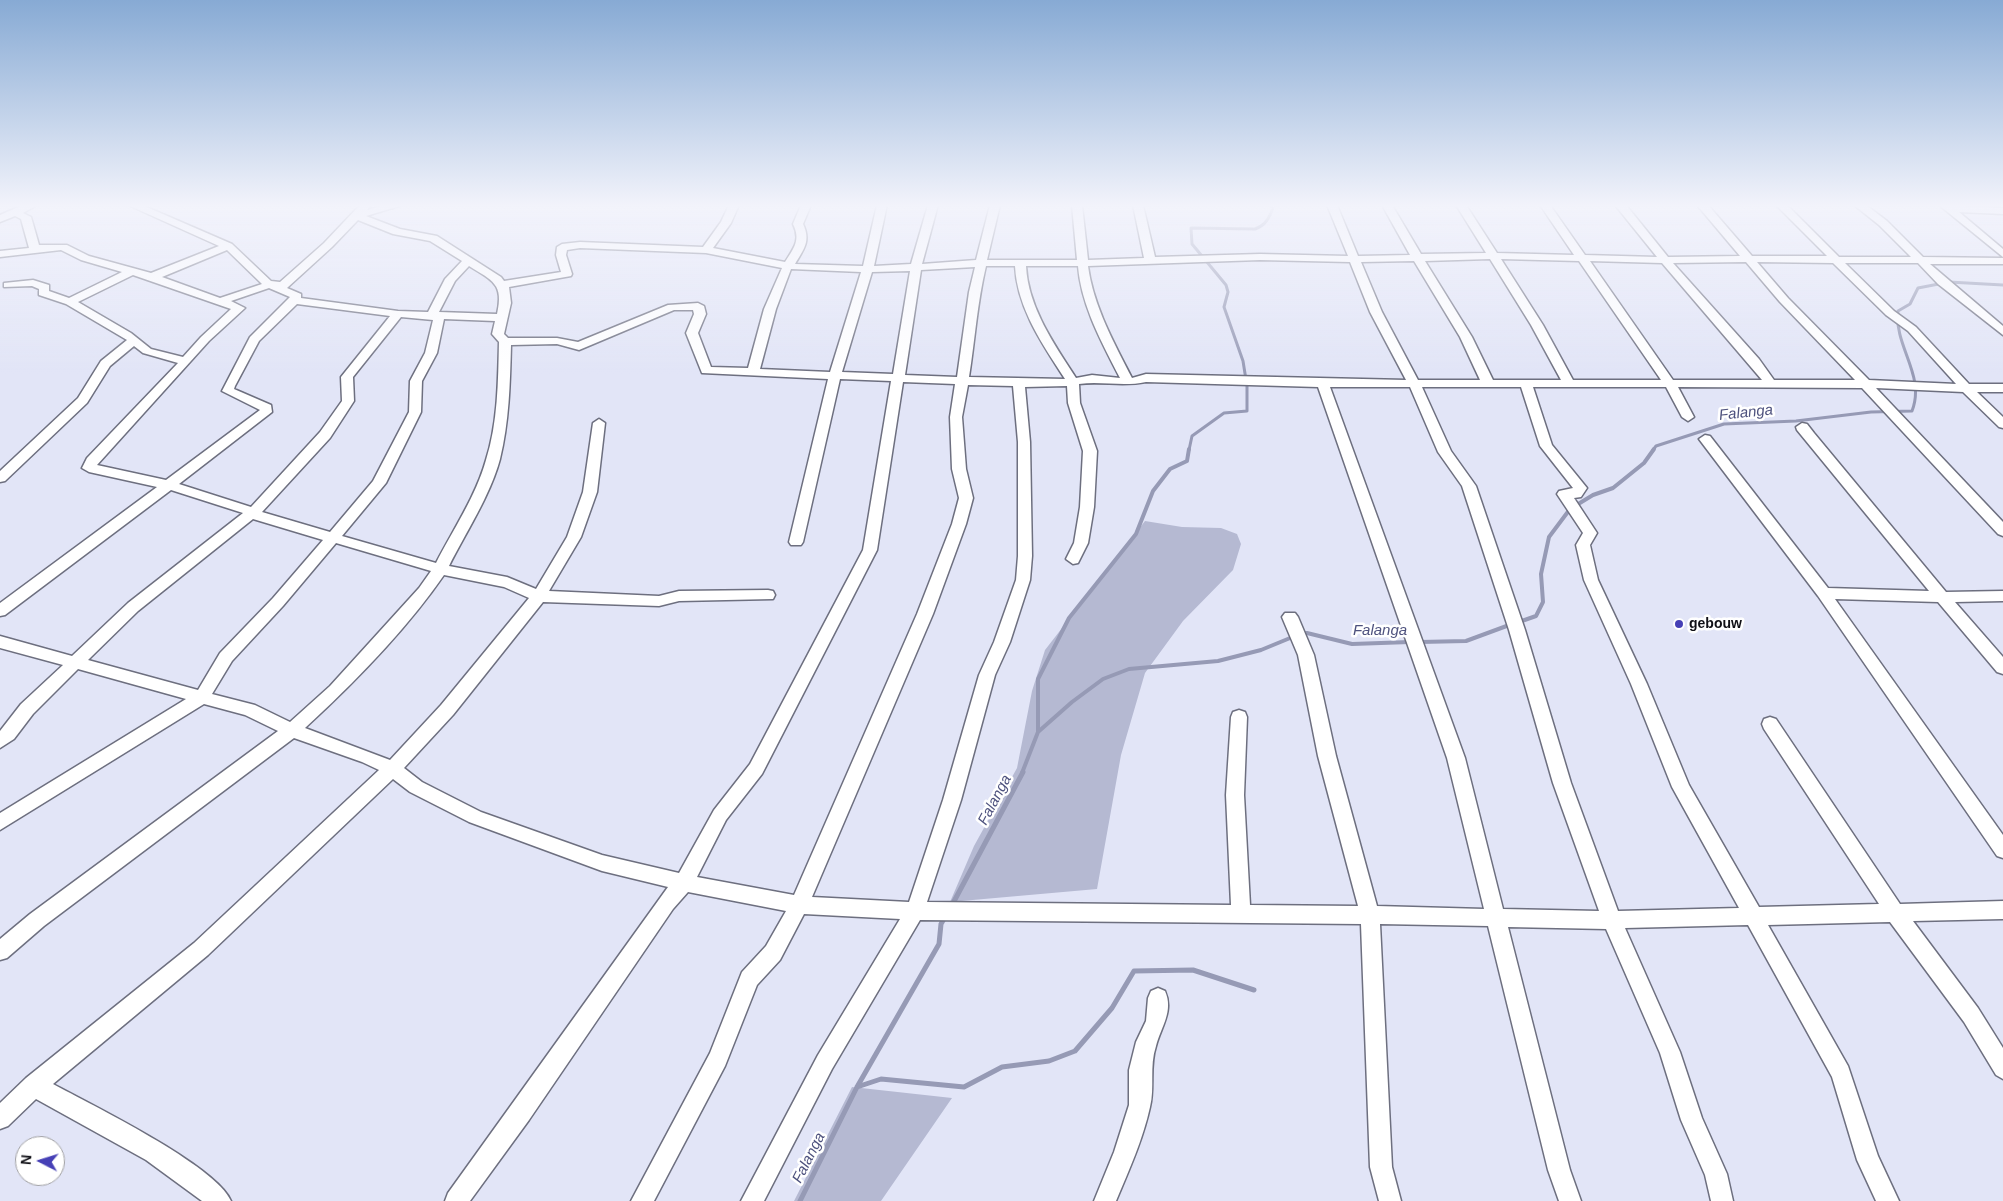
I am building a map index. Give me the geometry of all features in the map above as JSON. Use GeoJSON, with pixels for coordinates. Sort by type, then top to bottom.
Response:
{"type":"FeatureCollection","features":[{"type":"Feature","properties":{"kind":"street"},"geometry":{"type":"LineString","coordinates":[[95,261],[152,277],[239,308],[212,331],[92,461],[89,468],[169,485],[251,513],[440,569],[507,582],[539,596],[659,600],[679,596],[768,595]]}},
{"type":"Feature","properties":{"kind":"street"},"geometry":{"type":"LineString","coordinates":[[152,277],[191,261]]}},
{"type":"Feature","properties":{"kind":"street"},"geometry":{"type":"LineString","coordinates":[[244,261],[268,284]]}},
{"type":"Feature","properties":{"kind":"street"},"geometry":{"type":"LineString","coordinates":[[283,285],[310,261]]}},
{"type":"Feature","properties":{"kind":"street"},"geometry":{"type":"LineString","coordinates":[[0,950],[37,920],[292,730],[336,690],[366,658],[406,614],[440,569],[478,495],[493,460],[504,399],[505,342],[498,334],[506,303],[502,285],[485,269],[468,261]]}},
{"type":"Feature","properties":{"kind":"street"},"geometry":{"type":"LineString","coordinates":[[0,822],[200,698],[226,657],[278,602],[379,483],[400,445],[415,412],[414,395],[416,382],[431,353],[435,317],[447,283],[457,269],[468,261]]}},
{"type":"Feature","properties":{"kind":"street"},"geometry":{"type":"LineString","coordinates":[[502,285],[567,274],[563,261]]}},
{"type":"Feature","properties":{"kind":"street"},"geometry":{"type":"LineString","coordinates":[[757,261],[789,268],[916,267],[980,263],[1116,261]]}},
{"type":"Feature","properties":{"kind":"street"},"geometry":{"type":"LineString","coordinates":[[754,372],[770,309],[793,261]]}},
{"type":"Feature","properties":{"kind":"street"},"geometry":{"type":"LineString","coordinates":[[796,542],[835,375],[870,261]]}},
{"type":"Feature","properties":{"kind":"street"},"geometry":{"type":"LineString","coordinates":[[456,1201],[521,1112],[666,903],[684,883],[720,815],[756,769],[870,550],[918,261]]}},
{"type":"Feature","properties":{"kind":"street"},"geometry":{"type":"LineString","coordinates":[[1357,261],[1376,312],[1415,383],[1446,452],[1469,486],[1515,624],[1562,783],[1612,920],[1670,1052],[1692,1120],[1716,1174],[1722,1201]]}},
{"type":"Feature","properties":{"kind":"street"},"geometry":{"type":"LineString","coordinates":[[1418,261],[1476,355],[1488,383]]}},
{"type":"Feature","properties":{"kind":"street"},"geometry":{"type":"LineString","coordinates":[[1497,261],[1537,325],[1568,382]]}},
{"type":"Feature","properties":{"kind":"street"},"geometry":{"type":"LineString","coordinates":[[1583,261],[1670,384],[1688,417]]}},
{"type":"Feature","properties":{"kind":"street"},"geometry":{"type":"LineString","coordinates":[[1666,261],[1755,362],[1771,384]]}},
{"type":"Feature","properties":{"kind":"street"},"geometry":{"type":"LineString","coordinates":[[1749,261],[2003,531]]}},
{"type":"Feature","properties":{"kind":"street"},"geometry":{"type":"LineString","coordinates":[[1837,261],[1895,317],[1912,329],[1965,387],[2003,424]]}},
{"type":"Feature","properties":{"kind":"street"},"geometry":{"type":"LineString","coordinates":[[1922,261],[1945,284],[2003,332]]}},
{"type":"Feature","properties":{"kind":"street"},"geometry":{"type":"LineString","coordinates":[[1020,262],[1021,284],[1041,332],[1073,382],[1074,403],[1090,451],[1087,507],[1081,542],[1073,559]]}},
{"type":"Feature","properties":{"kind":"street"},"geometry":{"type":"LineString","coordinates":[[642,1201],[718,1059],[749,979],[774,953],[799,905],[926,614],[959,524],[966,498],[959,469],[956,417],[980,263]]}},
{"type":"Feature","properties":{"kind":"street"},"geometry":{"type":"LineString","coordinates":[[1083,263],[1085,285],[1092,304],[1110,347],[1128,382]]}},
{"type":"Feature","properties":{"kind":"street"},"geometry":{"type":"LineString","coordinates":[[70,302],[130,272]]}},
{"type":"Feature","properties":{"kind":"street"},"geometry":{"type":"LineString","coordinates":[[8,285],[38,283],[44,287],[43,293],[70,302],[134,340],[147,351],[186,361]]}},
{"type":"Feature","properties":{"kind":"street"},"geometry":{"type":"LineString","coordinates":[[0,611],[266,412],[267,408],[228,391],[229,386],[254,339],[296,296],[283,285],[268,284],[220,301]]}},
{"type":"Feature","properties":{"kind":"street"},"geometry":{"type":"LineString","coordinates":[[294,300],[398,314],[435,317],[501,318]]}},
{"type":"Feature","properties":{"kind":"street"},"geometry":{"type":"LineString","coordinates":[[505,342],[558,341],[579,346],[672,307],[698,306],[700,316],[692,333],[704,369],[1020,383],[1073,382],[1092,379],[1128,382],[1146,378],[1415,383],[1865,384],[1924,388],[2003,388]]}},
{"type":"Feature","properties":{"kind":"street"},"geometry":{"type":"LineString","coordinates":[[0,741],[8,734],[27,709],[76,664],[133,607],[251,513],[325,435],[348,400],[346,377],[398,314]]}},
{"type":"Feature","properties":{"kind":"street"},"geometry":{"type":"LineString","coordinates":[[0,478],[83,400],[105,364],[134,340]]}},
{"type":"Feature","properties":{"kind":"street"},"geometry":{"type":"LineString","coordinates":[[1323,382],[1456,758],[1494,917],[1559,1170],[1570,1201]]}},
{"type":"Feature","properties":{"kind":"street"},"geometry":{"type":"LineString","coordinates":[[752,1201],[825,1062],[924,911],[952,800],[987,675],[1002,642],[1023,580],[1025,556],[1024,442],[1020,383]]}},
{"type":"Feature","properties":{"kind":"street"},"geometry":{"type":"LineString","coordinates":[[1526,383],[1546,446],[1580,488],[1576,494],[1564,494],[1590,533],[1584,546],[1591,580],[1639,684],[1681,787],[1841,1073],[1868,1160],[1888,1201]]}},
{"type":"Feature","properties":{"kind":"street"},"geometry":{"type":"LineString","coordinates":[[0,1118],[34,1086],[201,949],[392,769],[447,710],[539,596],[574,537],[590,492],[599,423]]}},
{"type":"Feature","properties":{"kind":"street"},"geometry":{"type":"LineString","coordinates":[[1802,427],[1828,456],[1849,486],[2003,668]]}},
{"type":"Feature","properties":{"kind":"street"},"geometry":{"type":"LineString","coordinates":[[1705,439],[1824,592],[1837,615],[2003,850]]}},
{"type":"Feature","properties":{"kind":"street"},"geometry":{"type":"LineString","coordinates":[[1824,592],[1942,597],[2003,596]]}},
{"type":"Feature","properties":{"kind":"street"},"geometry":{"type":"LineString","coordinates":[[1295,629],[1370,915],[1381,1167],[1390,1201]]}},
{"type":"Feature","properties":{"kind":"street"},"geometry":{"type":"LineString","coordinates":[[0,642],[76,664],[139,678],[200,698],[248,710],[292,730],[359,753],[392,769],[416,787],[475,817],[602,863],[684,883],[799,905],[956,912],[1370,915],[1612,920],[2003,910]]}},
{"type":"Feature","properties":{"kind":"street"},"geometry":{"type":"LineString","coordinates":[[1239,718],[1235,795],[1241,914]]}},
{"type":"Feature","properties":{"kind":"street"},"geometry":{"type":"LineString","coordinates":[[1770,724],[1895,913],[1971,1015],[2003,1068]]}},
{"type":"Feature","properties":{"kind":"street"},"geometry":{"type":"LineString","coordinates":[[1106,1201],[1125,1152],[1140,1105],[1140,1070],[1146,1042],[1156,1023],[1158,998]]}},
{"type":"Feature","properties":{"kind":"street"},"geometry":{"type":"LineString","coordinates":[[34,1086],[135,1140],[206,1188],[220,1201]]}},
{"type":"Feature","properties":{"kind":"shaded area"},"geometry":{"type":"Polygon","coordinates":[[[1145,521],[1182,527],[1221,528],[1237,534],[1241,544],[1233,570],[1183,621],[1145,673],[1121,755],[1097,889],[950,902],[974,846],[1017,768],[1032,691],[1045,650],[1145,521]]]}},
{"type":"Feature","properties":{"kind":"shaded area"},"geometry":{"type":"Polygon","coordinates":[[[852,1087],[952,1098],[881,1201],[794,1201],[852,1087]]]}},
{"type":"Feature","properties":{"kind":"waterway"},"geometry":{"type":"LineString","coordinates":[[1189,450],[1192,436],[1224,413],[1247,411],[1247,386],[1243,361],[1224,307],[1228,292],[1226,285],[1206,261]]}},
{"type":"Feature","properties":{"kind":"waterway","name":"Falanga"},"geometry":{"type":"LineString","coordinates":[[1653,450],[1656,446],[1724,424],[1796,421],[1871,412],[1912,411],[1915,385],[1913,373],[1900,337],[1898,311],[1910,304],[1918,288],[1949,282],[2003,285]]}},
{"type":"Feature","properties":{"kind":"waterway"},"geometry":{"type":"LineString","coordinates":[[1038,732],[1038,679],[1069,618],[1136,534],[1153,491],[1170,469],[1187,461],[1189,449]]}},
{"type":"Feature","properties":{"kind":"waterway","name":"Falanga"},"geometry":{"type":"LineString","coordinates":[[1519,622],[1536,616],[1543,602],[1541,574],[1549,537],[1570,509],[1593,495],[1613,488],[1644,463],[1654,449]]}},
{"type":"Feature","properties":{"kind":"waterway","name":"Falanga"},"geometry":{"type":"LineString","coordinates":[[1420,642],[1466,641],[1512,624]]}},
{"type":"Feature","properties":{"kind":"waterway","name":"Falanga"},"geometry":{"type":"LineString","coordinates":[[1302,634],[1307,633],[1352,644],[1410,642]]}},
{"type":"Feature","properties":{"kind":"waterway","name":"Falanga"},"geometry":{"type":"LineString","coordinates":[[1038,732],[1072,702],[1103,679],[1129,669],[1218,661],[1261,650],[1295,636]]}},
{"type":"Feature","properties":{"kind":"waterway","name":"Falanga"},"geometry":{"type":"LineString","coordinates":[[1022,773],[1038,732]]}},
{"type":"Feature","properties":{"kind":"waterway","name":"Falanga"},"geometry":{"type":"LineString","coordinates":[[951,907],[1023,772]]}},
{"type":"Feature","properties":{"kind":"waterway","name":"Falanga"},"geometry":{"type":"LineString","coordinates":[[857,1087],[939,944],[941,924],[945,917]]}},
{"type":"Feature","properties":{"kind":"waterway"},"geometry":{"type":"LineString","coordinates":[[857,1087],[881,1079],[964,1087],[1002,1067],[1049,1061],[1075,1051],[1112,1008],[1134,971],[1193,970],[1254,990]]}},
{"type":"Feature","properties":{"kind":"waterway","name":"Falanga"},"geometry":{"type":"LineString","coordinates":[[800,1201],[857,1087]]}},
{"type":"Feature","properties":{"kind":"place","name":"gebouw"},"geometry":{"type":"Point","coordinates":[1679,624]}}]}
